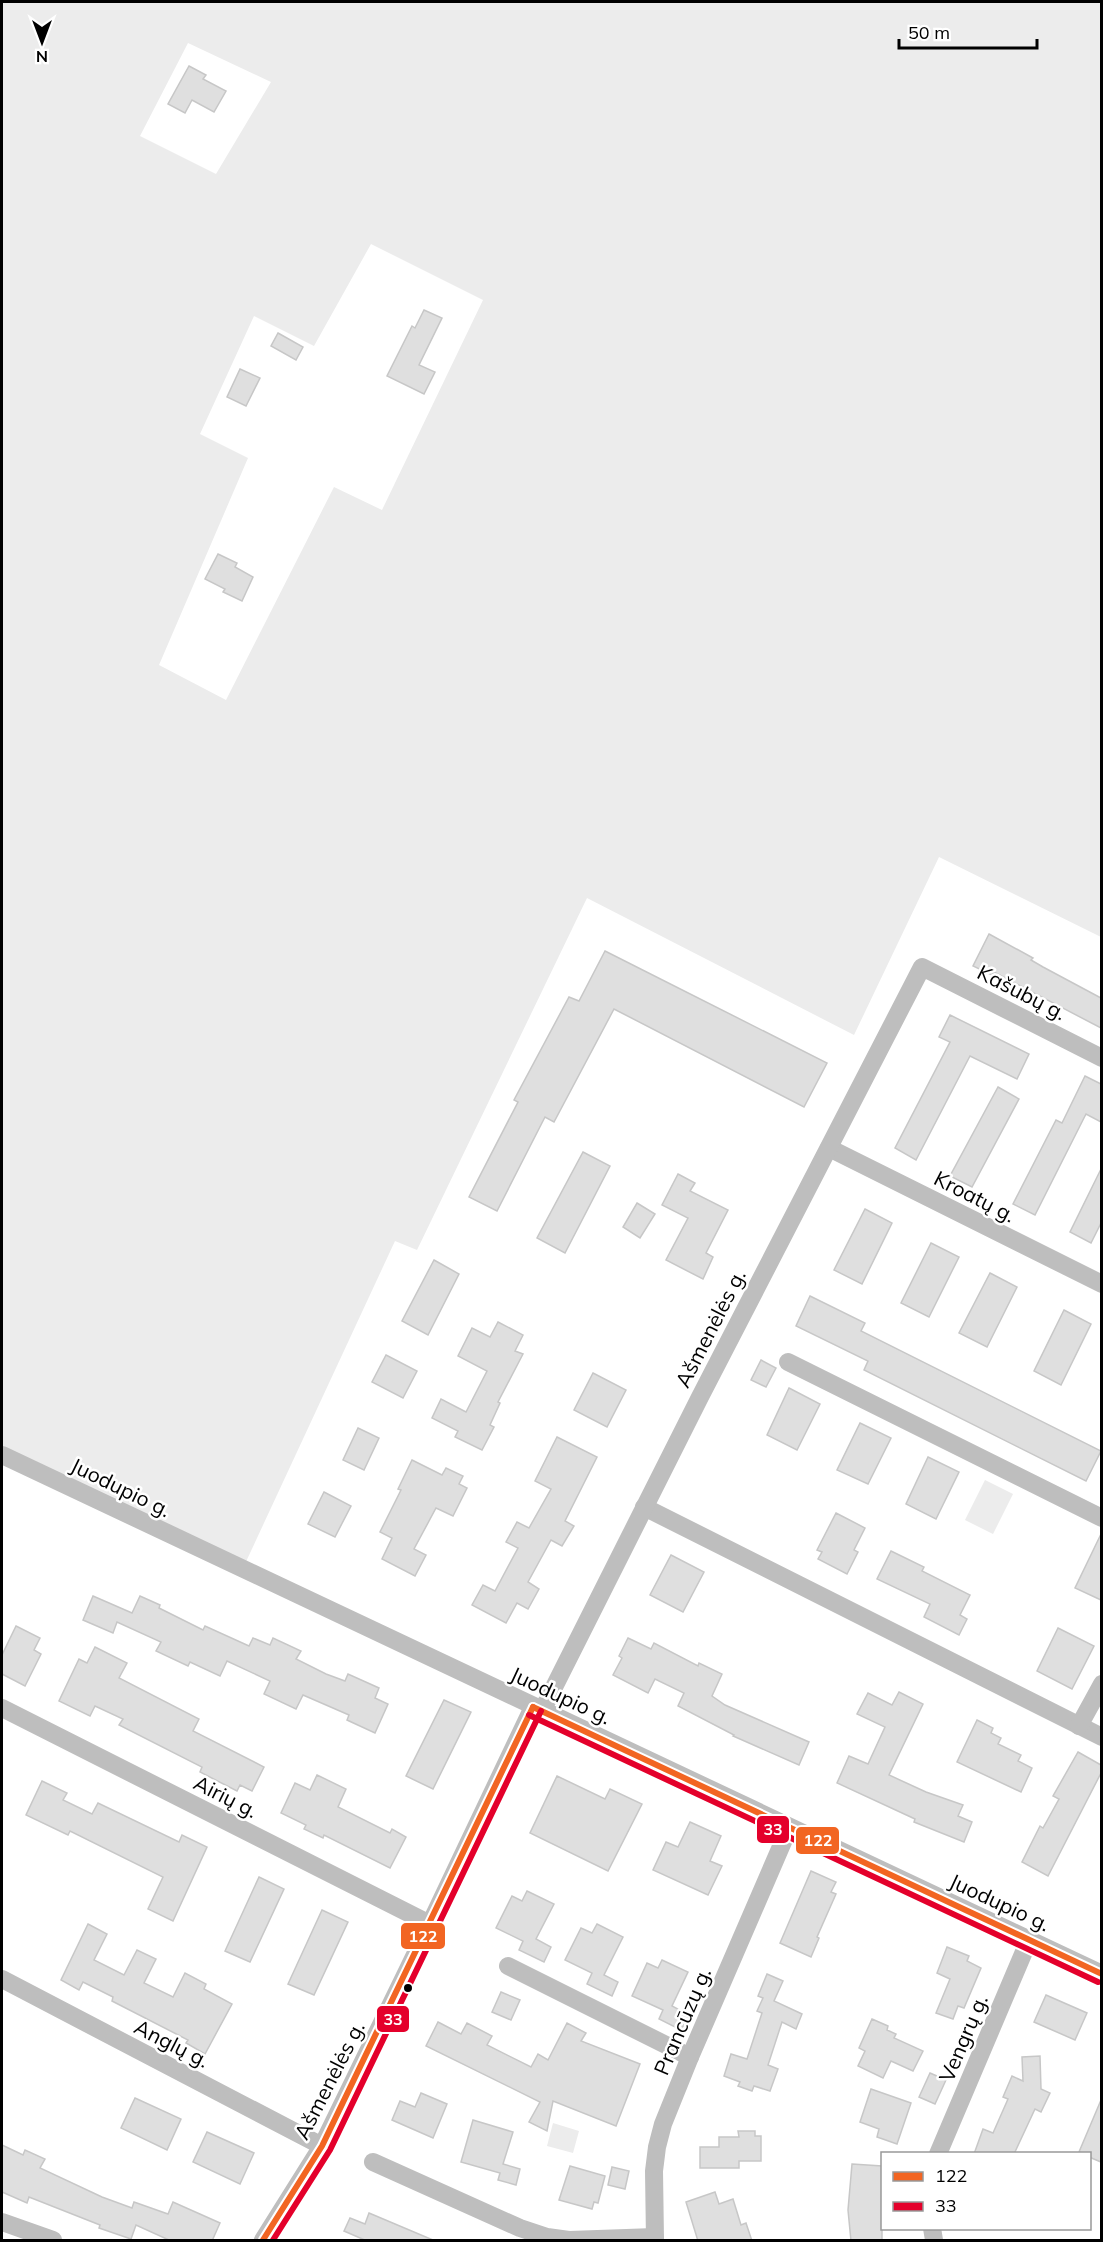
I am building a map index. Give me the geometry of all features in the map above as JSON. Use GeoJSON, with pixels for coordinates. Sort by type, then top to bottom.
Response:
{"type":"FeatureCollection","features":[{"type":"Feature","properties":{"kind":"street","name":"Kašubų g."},"geometry":{"type":"LineString","coordinates":[[922,967],[1101,1058]]}},
{"type":"Feature","properties":{"kind":"street","name":"Ašmenėlės g."},"geometry":{"type":"LineString","coordinates":[[263,2241],[322,2146],[537,1709],[644,1507],[922,967]]}},
{"type":"Feature","properties":{"kind":"street","name":"Kroatų g."},"geometry":{"type":"LineString","coordinates":[[829,1148],[1101,1284]]}},
{"type":"Feature","properties":{"kind":"street"},"geometry":{"type":"LineString","coordinates":[[788,1362],[1101,1518]]}},
{"type":"Feature","properties":{"kind":"street","name":"Juodupio g."},"geometry":{"type":"LineString","coordinates":[[2,1455],[1101,1974]]}},
{"type":"Feature","properties":{"kind":"street"},"geometry":{"type":"LineString","coordinates":[[644,1507],[1101,1737]]}},
{"type":"Feature","properties":{"kind":"street"},"geometry":{"type":"LineString","coordinates":[[1079,1726],[1101,1684]]}},
{"type":"Feature","properties":{"kind":"street","name":"Airių g."},"geometry":{"type":"LineString","coordinates":[[2,1708],[430,1924]]}},
{"type":"Feature","properties":{"kind":"street","name":"Prancūzų g."},"geometry":{"type":"LineString","coordinates":[[655,2239],[654,2171],[663,2124],[789,1828]]}},
{"type":"Feature","properties":{"kind":"street","name":"Vengrų g."},"geometry":{"type":"LineString","coordinates":[[939,2152],[1029,1940]]}},
{"type":"Feature","properties":{"kind":"street"},"geometry":{"type":"LineString","coordinates":[[508,1966],[690,2057]]}},
{"type":"Feature","properties":{"kind":"street","name":"Anglų g."},"geometry":{"type":"LineString","coordinates":[[2,1979],[322,2146]]}},
{"type":"Feature","properties":{"kind":"street"},"geometry":{"type":"LineString","coordinates":[[373,2162],[520,2228],[547,2237],[568,2240],[655,2239]]}},
{"type":"Feature","properties":{"kind":"street"},"geometry":{"type":"LineString","coordinates":[[2,2222],[52,2241]]}},
{"type":"Feature","properties":{"kind":"shaded area"},"geometry":{"type":"Polygon","coordinates":[[[2,2],[1101,2],[1101,937],[939,857],[854,1035],[587,898],[417,1250],[395,1241],[244,1566],[2,1450],[2,2]],[[188,43],[140,136],[216,174],[271,82],[188,43]],[[371,244],[314,346],[254,316],[200,434],[248,458],[159,665],[226,700],[334,487],[382,510],[483,300],[371,244]]]}},
{"type":"Feature","properties":{"kind":"shaded area"},"geometry":{"type":"Polygon","coordinates":[[[985,1480],[1013,1494],[993,1534],[965,1520],[985,1480]]]}},
{"type":"Feature","properties":{"kind":"shaded area"},"geometry":{"type":"Polygon","coordinates":[[[553,2123],[579,2131],[573,2153],[547,2146],[553,2123]]]}},
{"type":"Feature","properties":{"kind":"building"},"geometry":{"type":"Polygon","coordinates":[[[189,66],[206,75],[203,79],[226,91],[214,112],[192,100],[185,113],[168,104],[189,66]]]}},
{"type":"Feature","properties":{"kind":"building"},"geometry":{"type":"Polygon","coordinates":[[[424,310],[442,318],[419,365],[435,372],[424,394],[387,376],[412,326],[415,328],[424,310]]]}},
{"type":"Feature","properties":{"kind":"building"},"geometry":{"type":"Polygon","coordinates":[[[278,333],[303,347],[296,360],[271,346],[278,333]]]}},
{"type":"Feature","properties":{"kind":"building"},"geometry":{"type":"Polygon","coordinates":[[[240,369],[260,378],[246,406],[227,397],[240,369]]]}},
{"type":"Feature","properties":{"kind":"building"},"geometry":{"type":"Polygon","coordinates":[[[218,554],[237,563],[235,567],[253,577],[242,601],[223,592],[225,589],[205,579],[218,554]]]}},
{"type":"Feature","properties":{"kind":"building"},"geometry":{"type":"Polygon","coordinates":[[[989,934],[1033,958],[1031,960],[1043,967],[1101,998],[1101,1028],[994,972],[992,975],[973,966],[989,934]]]}},
{"type":"Feature","properties":{"kind":"building"},"geometry":{"type":"Polygon","coordinates":[[[605,951],[827,1063],[804,1107],[614,1009],[554,1122],[545,1117],[497,1211],[469,1197],[518,1102],[514,1100],[569,997],[579,1001],[605,951]]]}},
{"type":"Feature","properties":{"kind":"building"},"geometry":{"type":"Polygon","coordinates":[[[950,1015],[1029,1054],[1017,1079],[970,1056],[916,1160],[895,1148],[950,1042],[939,1037],[950,1015]]]}},
{"type":"Feature","properties":{"kind":"building"},"geometry":{"type":"Polygon","coordinates":[[[1085,1076],[1101,1084],[1101,1122],[1086,1114],[1035,1215],[1013,1204],[1056,1120],[1062,1123],[1085,1076]]]}},
{"type":"Feature","properties":{"kind":"building"},"geometry":{"type":"Polygon","coordinates":[[[998,1087],[1019,1099],[972,1187],[950,1176],[998,1087]]]}},
{"type":"Feature","properties":{"kind":"building"},"geometry":{"type":"Polygon","coordinates":[[[583,1152],[610,1166],[565,1253],[537,1238],[583,1152]]]}},
{"type":"Feature","properties":{"kind":"building"},"geometry":{"type":"Polygon","coordinates":[[[1101,1169],[1101,1223],[1091,1243],[1070,1232],[1101,1169]]]}},
{"type":"Feature","properties":{"kind":"building"},"geometry":{"type":"Polygon","coordinates":[[[678,1174],[695,1183],[690,1191],[728,1210],[706,1253],[713,1257],[703,1279],[666,1260],[688,1218],[662,1205],[678,1174]]]}},
{"type":"Feature","properties":{"kind":"building"},"geometry":{"type":"Polygon","coordinates":[[[637,1203],[655,1214],[640,1238],[623,1227],[637,1203]]]}},
{"type":"Feature","properties":{"kind":"building"},"geometry":{"type":"Polygon","coordinates":[[[865,1209],[892,1223],[862,1284],[834,1270],[865,1209]]]}},
{"type":"Feature","properties":{"kind":"building"},"geometry":{"type":"Polygon","coordinates":[[[931,1243],[959,1257],[929,1317],[901,1303],[931,1243]]]}},
{"type":"Feature","properties":{"kind":"building"},"geometry":{"type":"Polygon","coordinates":[[[434,1260],[459,1274],[428,1335],[402,1321],[434,1260]]]}},
{"type":"Feature","properties":{"kind":"building"},"geometry":{"type":"Polygon","coordinates":[[[990,1273],[1017,1287],[987,1347],[959,1333],[990,1273]]]}},
{"type":"Feature","properties":{"kind":"building"},"geometry":{"type":"Polygon","coordinates":[[[810,1296],[865,1323],[861,1331],[1101,1451],[1086,1481],[864,1370],[868,1361],[796,1326],[810,1296]]]}},
{"type":"Feature","properties":{"kind":"building"},"geometry":{"type":"Polygon","coordinates":[[[1064,1310],[1091,1324],[1061,1385],[1034,1371],[1064,1310]]]}},
{"type":"Feature","properties":{"kind":"building"},"geometry":{"type":"Polygon","coordinates":[[[498,1322],[523,1335],[515,1351],[523,1354],[498,1402],[500,1403],[490,1425],[494,1427],[482,1450],[455,1437],[458,1431],[432,1418],[441,1399],[466,1412],[487,1371],[458,1356],[472,1328],[490,1337],[498,1322]]]}},
{"type":"Feature","properties":{"kind":"building"},"geometry":{"type":"Polygon","coordinates":[[[386,1355],[417,1371],[403,1398],[372,1382],[386,1355]]]}},
{"type":"Feature","properties":{"kind":"building"},"geometry":{"type":"Polygon","coordinates":[[[761,1360],[776,1368],[766,1387],[751,1380],[761,1360]]]}},
{"type":"Feature","properties":{"kind":"building"},"geometry":{"type":"Polygon","coordinates":[[[593,1373],[626,1390],[607,1427],[574,1410],[593,1373]]]}},
{"type":"Feature","properties":{"kind":"building"},"geometry":{"type":"Polygon","coordinates":[[[789,1388],[820,1404],[797,1450],[767,1435],[789,1388]]]}},
{"type":"Feature","properties":{"kind":"building"},"geometry":{"type":"Polygon","coordinates":[[[860,1423],[891,1438],[868,1484],[837,1470],[860,1423]]]}},
{"type":"Feature","properties":{"kind":"building"},"geometry":{"type":"Polygon","coordinates":[[[358,1428],[379,1438],[364,1470],[343,1460],[358,1428]]]}},
{"type":"Feature","properties":{"kind":"building"},"geometry":{"type":"Polygon","coordinates":[[[557,1437],[597,1457],[565,1521],[574,1526],[562,1546],[551,1540],[528,1582],[539,1589],[528,1609],[517,1603],[506,1623],[472,1605],[483,1585],[495,1591],[518,1548],[506,1542],[517,1522],[529,1528],[551,1489],[535,1481],[557,1437]]]}},
{"type":"Feature","properties":{"kind":"building"},"geometry":{"type":"Polygon","coordinates":[[[928,1457],[959,1472],[936,1519],[906,1504],[928,1457]]]}},
{"type":"Feature","properties":{"kind":"building"},"geometry":{"type":"Polygon","coordinates":[[[412,1460],[442,1475],[446,1468],[463,1476],[459,1484],[467,1488],[453,1516],[436,1508],[414,1549],[426,1555],[415,1576],[382,1559],[392,1538],[380,1532],[401,1490],[398,1489],[412,1460]]]}},
{"type":"Feature","properties":{"kind":"building"},"geometry":{"type":"Polygon","coordinates":[[[324,1492],[351,1506],[335,1537],[308,1524],[324,1492]]]}},
{"type":"Feature","properties":{"kind":"building"},"geometry":{"type":"Polygon","coordinates":[[[836,1513],[865,1528],[854,1550],[858,1552],[847,1574],[818,1559],[822,1552],[817,1550],[836,1513]]]}},
{"type":"Feature","properties":{"kind":"building"},"geometry":{"type":"Polygon","coordinates":[[[1101,1534],[1101,1600],[1075,1588],[1101,1534]]]}},
{"type":"Feature","properties":{"kind":"building"},"geometry":{"type":"Polygon","coordinates":[[[891,1551],[924,1567],[922,1571],[970,1595],[960,1615],[967,1619],[959,1635],[924,1617],[930,1604],[877,1579],[891,1551]]]}},
{"type":"Feature","properties":{"kind":"building"},"geometry":{"type":"Polygon","coordinates":[[[671,1555],[704,1572],[683,1612],[650,1595],[671,1555]]]}},
{"type":"Feature","properties":{"kind":"building"},"geometry":{"type":"Polygon","coordinates":[[[93,1596],[132,1613],[140,1596],[203,1630],[205,1626],[249,1646],[253,1638],[270,1645],[273,1638],[301,1651],[296,1659],[326,1674],[345,1681],[348,1674],[379,1688],[375,1698],[388,1704],[375,1733],[347,1720],[349,1715],[303,1695],[296,1709],[264,1694],[270,1681],[227,1661],[220,1676],[190,1662],[188,1666],[156,1651],[161,1642],[117,1622],[113,1633],[83,1620],[93,1596]]]}},
{"type":"Feature","properties":{"kind":"building"},"geometry":{"type":"Polygon","coordinates":[[[16,1626],[40,1638],[34,1650],[41,1654],[25,1686],[2,1674],[2,1655],[16,1626]]]}},
{"type":"Feature","properties":{"kind":"building"},"geometry":{"type":"Polygon","coordinates":[[[1058,1628],[1094,1646],[1072,1689],[1037,1671],[1058,1628]]]}},
{"type":"Feature","properties":{"kind":"building"},"geometry":{"type":"Polygon","coordinates":[[[628,1638],[651,1649],[654,1643],[698,1666],[699,1663],[722,1674],[712,1696],[725,1705],[809,1742],[799,1765],[733,1736],[678,1706],[684,1693],[655,1679],[648,1693],[613,1675],[622,1658],[619,1656],[628,1638]]]}},
{"type":"Feature","properties":{"kind":"building"},"geometry":{"type":"Polygon","coordinates":[[[95,1647],[127,1663],[119,1678],[199,1719],[193,1731],[264,1767],[252,1791],[240,1785],[237,1791],[200,1772],[202,1767],[119,1725],[123,1719],[95,1706],[90,1716],[59,1701],[79,1659],[87,1663],[95,1647]]]}},
{"type":"Feature","properties":{"kind":"building"},"geometry":{"type":"Polygon","coordinates":[[[899,1692],[923,1704],[889,1775],[926,1792],[963,1805],[958,1816],[972,1822],[964,1842],[914,1822],[915,1819],[837,1783],[849,1756],[868,1764],[885,1727],[857,1714],[868,1693],[892,1705],[899,1692]]]}},
{"type":"Feature","properties":{"kind":"building"},"geometry":{"type":"Polygon","coordinates":[[[444,1700],[471,1712],[433,1789],[406,1776],[444,1700]]]}},
{"type":"Feature","properties":{"kind":"building"},"geometry":{"type":"Polygon","coordinates":[[[977,1720],[993,1728],[991,1733],[1001,1738],[998,1744],[1021,1755],[1018,1761],[1032,1768],[1021,1792],[957,1762],[977,1720]]]}},
{"type":"Feature","properties":{"kind":"building"},"geometry":{"type":"Polygon","coordinates":[[[1078,1752],[1101,1765],[1101,1773],[1048,1876],[1022,1862],[1040,1826],[1043,1828],[1059,1799],[1053,1796],[1078,1752]]]}},
{"type":"Feature","properties":{"kind":"building"},"geometry":{"type":"Polygon","coordinates":[[[317,1775],[346,1789],[338,1807],[390,1833],[392,1829],[406,1837],[390,1868],[324,1835],[323,1838],[304,1829],[306,1825],[281,1813],[295,1783],[310,1790],[317,1775]]]}},
{"type":"Feature","properties":{"kind":"building"},"geometry":{"type":"Polygon","coordinates":[[[557,1776],[605,1799],[610,1789],[642,1804],[608,1871],[530,1833],[557,1776]]]}},
{"type":"Feature","properties":{"kind":"building"},"geometry":{"type":"Polygon","coordinates":[[[42,1781],[67,1793],[63,1800],[92,1814],[98,1803],[179,1842],[182,1835],[207,1847],[173,1921],[148,1909],[163,1877],[70,1831],[68,1835],[26,1815],[42,1781]]]}},
{"type":"Feature","properties":{"kind":"building"},"geometry":{"type":"Polygon","coordinates":[[[690,1822],[721,1836],[710,1861],[722,1866],[708,1895],[653,1870],[666,1842],[678,1847],[690,1822]]]}},
{"type":"Feature","properties":{"kind":"building"},"geometry":{"type":"Polygon","coordinates":[[[811,1871],[836,1882],[831,1892],[836,1894],[811,1957],[780,1943],[811,1871]]]}},
{"type":"Feature","properties":{"kind":"building"},"geometry":{"type":"Polygon","coordinates":[[[259,1877],[284,1889],[250,1962],[225,1951],[259,1877]]]}},
{"type":"Feature","properties":{"kind":"building"},"geometry":{"type":"Polygon","coordinates":[[[527,1891],[554,1904],[536,1939],[551,1947],[544,1962],[519,1950],[523,1941],[496,1928],[512,1896],[522,1901],[527,1891]]]}},
{"type":"Feature","properties":{"kind":"building"},"geometry":{"type":"Polygon","coordinates":[[[322,1910],[348,1922],[314,1995],[288,1984],[322,1910]]]}},
{"type":"Feature","properties":{"kind":"building"},"geometry":{"type":"Polygon","coordinates":[[[88,1924],[107,1934],[94,1960],[124,1975],[137,1950],[156,1959],[144,1983],[173,1997],[185,1973],[206,1984],[204,1989],[232,2004],[205,2054],[186,2043],[188,2040],[112,2001],[113,1997],[83,1982],[79,1990],[61,1980],[88,1924]]]}},
{"type":"Feature","properties":{"kind":"building"},"geometry":{"type":"Polygon","coordinates":[[[597,1924],[623,1937],[604,1975],[618,1982],[612,1996],[587,1984],[592,1973],[565,1960],[581,1928],[592,1933],[597,1924]]]}},
{"type":"Feature","properties":{"kind":"building"},"geometry":{"type":"Polygon","coordinates":[[[947,1947],[969,1956],[967,1961],[981,1968],[964,2008],[958,2006],[953,2019],[936,2013],[950,1979],[937,1973],[947,1947]]]}},
{"type":"Feature","properties":{"kind":"building"},"geometry":{"type":"Polygon","coordinates":[[[662,1960],[688,1972],[672,2006],[689,2015],[681,2030],[659,2019],[663,2010],[632,1996],[647,1963],[658,1968],[662,1960]]]}},
{"type":"Feature","properties":{"kind":"building"},"geometry":{"type":"Polygon","coordinates":[[[767,1974],[783,1981],[774,2001],[802,2014],[796,2029],[782,2022],[768,2065],[778,2069],[770,2091],[754,2086],[752,2091],[738,2086],[740,2082],[724,2076],[731,2054],[747,2059],[762,2013],[757,2011],[763,1998],[758,1996],[767,1974]]]}},
{"type":"Feature","properties":{"kind":"building"},"geometry":{"type":"Polygon","coordinates":[[[501,1992],[520,2000],[511,2020],[492,2012],[501,1992]]]}},
{"type":"Feature","properties":{"kind":"building"},"geometry":{"type":"Polygon","coordinates":[[[1046,1995],[1087,2013],[1075,2040],[1034,2022],[1046,1995]]]}},
{"type":"Feature","properties":{"kind":"building"},"geometry":{"type":"Polygon","coordinates":[[[872,2019],[888,2026],[887,2030],[896,2034],[894,2038],[923,2051],[913,2071],[891,2061],[883,2078],[858,2066],[865,2051],[859,2048],[872,2019]]]}},
{"type":"Feature","properties":{"kind":"building"},"geometry":{"type":"Polygon","coordinates":[[[438,2022],[461,2034],[467,2023],[492,2036],[487,2045],[531,2067],[538,2054],[548,2060],[567,2023],[586,2033],[581,2041],[640,2064],[616,2126],[553,2101],[547,2131],[529,2122],[540,2102],[426,2046],[438,2022]]]}},
{"type":"Feature","properties":{"kind":"building"},"geometry":{"type":"Polygon","coordinates":[[[1040,2056],[1041,2089],[1050,2093],[1041,2112],[1035,2109],[1015,2152],[975,2152],[983,2129],[993,2133],[1008,2099],[1003,2097],[1012,2076],[1023,2081],[1022,2057],[1040,2056]]]}},
{"type":"Feature","properties":{"kind":"building"},"geometry":{"type":"Polygon","coordinates":[[[930,2073],[946,2080],[935,2104],[919,2097],[930,2073]]]}},
{"type":"Feature","properties":{"kind":"building"},"geometry":{"type":"Polygon","coordinates":[[[871,2089],[911,2103],[897,2144],[877,2137],[879,2129],[860,2122],[871,2089]]]}},
{"type":"Feature","properties":{"kind":"building"},"geometry":{"type":"Polygon","coordinates":[[[421,2093],[447,2104],[433,2138],[392,2120],[400,2101],[415,2107],[421,2093]]]}},
{"type":"Feature","properties":{"kind":"building"},"geometry":{"type":"Polygon","coordinates":[[[135,2098],[181,2119],[167,2150],[121,2128],[135,2098]]]}},
{"type":"Feature","properties":{"kind":"building"},"geometry":{"type":"Polygon","coordinates":[[[1101,2100],[1101,2162],[1091,2158],[1091,2152],[1079,2152],[1101,2100]]]}},
{"type":"Feature","properties":{"kind":"building"},"geometry":{"type":"Polygon","coordinates":[[[473,2120],[513,2132],[503,2164],[520,2169],[516,2185],[498,2180],[500,2173],[461,2162],[473,2120]]]}},
{"type":"Feature","properties":{"kind":"building"},"geometry":{"type":"Polygon","coordinates":[[[738,2131],[755,2131],[755,2136],[761,2136],[761,2161],[739,2161],[739,2168],[700,2168],[700,2147],[719,2147],[719,2137],[739,2137],[738,2131]]]}},
{"type":"Feature","properties":{"kind":"building"},"geometry":{"type":"Polygon","coordinates":[[[207,2132],[254,2153],[240,2184],[193,2162],[207,2132]]]}},
{"type":"Feature","properties":{"kind":"building"},"geometry":{"type":"Polygon","coordinates":[[[2,2145],[23,2155],[25,2150],[45,2159],[40,2168],[102,2197],[132,2208],[134,2202],[168,2214],[173,2202],[220,2223],[212,2241],[171,2241],[136,2225],[131,2239],[99,2228],[100,2225],[29,2197],[27,2203],[2,2192],[2,2145]]]}},
{"type":"Feature","properties":{"kind":"building"},"geometry":{"type":"Polygon","coordinates":[[[852,2164],[881,2166],[882,2241],[851,2241],[848,2210],[852,2164]]]}},
{"type":"Feature","properties":{"kind":"building"},"geometry":{"type":"Polygon","coordinates":[[[570,2166],[605,2176],[598,2203],[594,2202],[592,2209],[559,2200],[570,2166]]]}},
{"type":"Feature","properties":{"kind":"building"},"geometry":{"type":"Polygon","coordinates":[[[612,2167],[629,2171],[625,2189],[608,2185],[612,2167]]]}},
{"type":"Feature","properties":{"kind":"building"},"geometry":{"type":"Polygon","coordinates":[[[715,2192],[719,2204],[733,2199],[741,2225],[746,2223],[752,2241],[698,2241],[686,2202],[715,2192]]]}},
{"type":"Feature","properties":{"kind":"building"},"geometry":{"type":"Polygon","coordinates":[[[369,2213],[433,2241],[367,2241],[344,2231],[350,2218],[365,2224],[369,2213]]]}},
{"type":"Feature","properties":{"kind":"transit line","name":"122"},"geometry":{"type":"LineString","coordinates":[[533,1707],[1102,1974]]}},
{"type":"Feature","properties":{"kind":"transit line","name":"122"},"geometry":{"type":"LineString","coordinates":[[263,2240],[322,2146],[533,1707]]}},
{"type":"Feature","properties":{"kind":"transit line","name":"33"},"geometry":{"type":"LineString","coordinates":[[273,2240],[330,2150],[541,1711]]}},
{"type":"Feature","properties":{"kind":"transit line","name":"33"},"geometry":{"type":"LineString","coordinates":[[529,1715],[1098,1982]]}}]}
